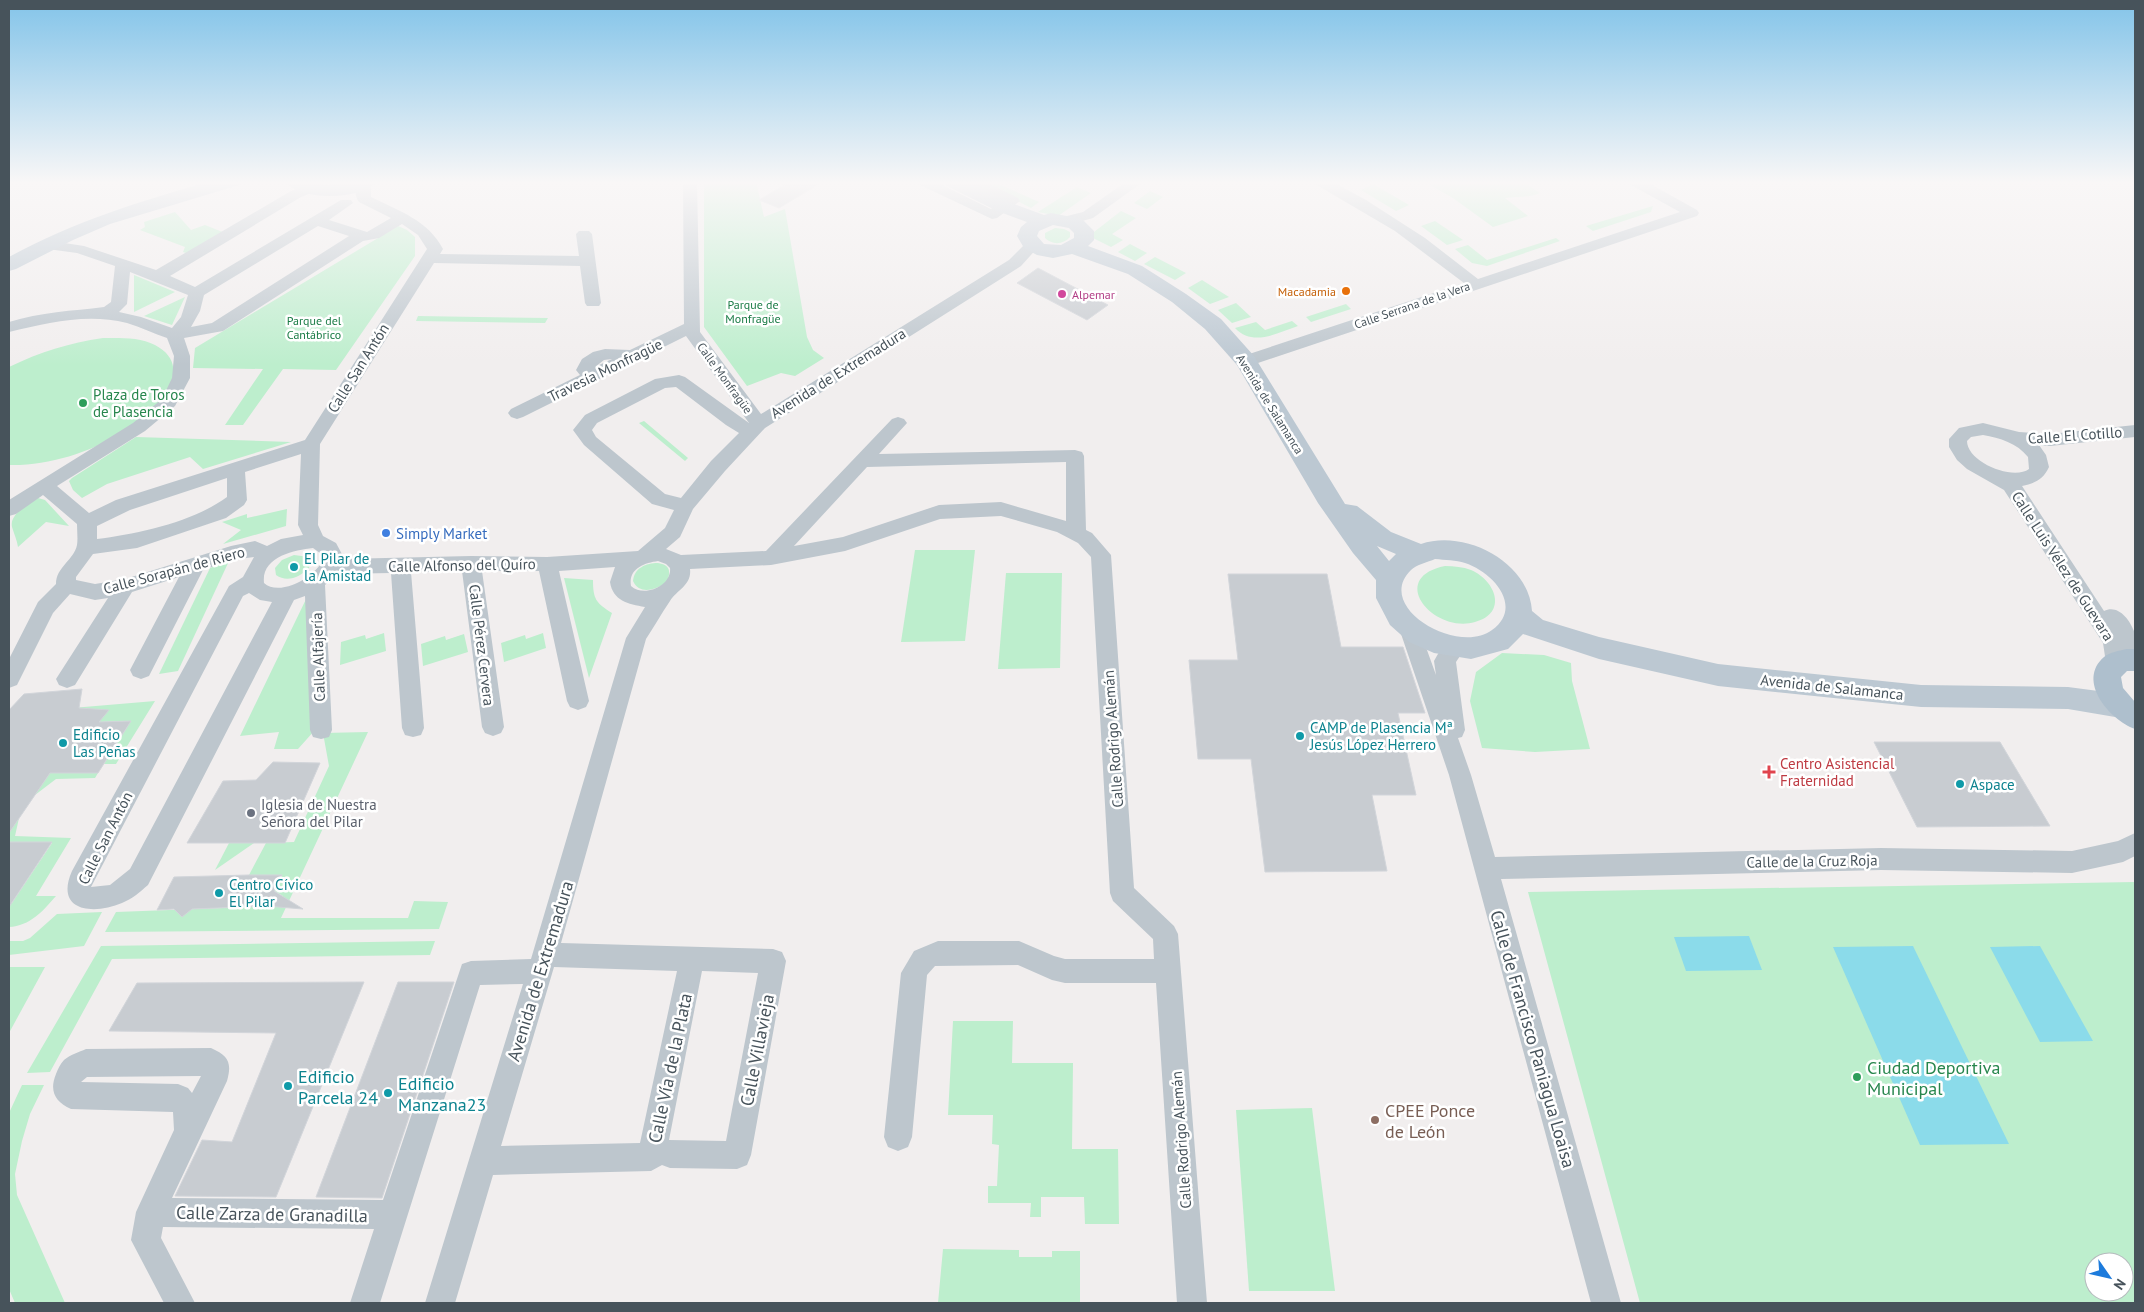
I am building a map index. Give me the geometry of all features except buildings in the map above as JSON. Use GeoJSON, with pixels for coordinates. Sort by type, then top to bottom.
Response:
{"type":"FeatureCollection","features":[{"type":"Feature","properties":{"kind":"main road"},"geometry":{"type":"LineString","coordinates":[[9,260],[44,242]]}},
{"type":"Feature","properties":{"kind":"main road"},"geometry":{"type":"LineString","coordinates":[[9,265],[50,242]]}},
{"type":"Feature","properties":{"kind":"main road"},"geometry":{"type":"LineString","coordinates":[[1046,242],[1059,252],[1068,242]]}},
{"type":"Feature","properties":{"kind":"main road","name":"Avenida de Salamanca"},"geometry":{"type":"LineString","coordinates":[[1096,242],[1199,312],[1246,360],[1327,497],[1362,546],[1389,578]]}},
{"type":"Feature","properties":{"kind":"main road","name":"Avenida de Salamanca"},"geometry":{"type":"LineString","coordinates":[[1327,497],[1382,538],[1417,553]]}},
{"type":"Feature","properties":{"kind":"main road"},"geometry":{"type":"LineString","coordinates":[[1433,550],[1451,550],[1486,561],[1500,571],[1512,585],[1519,600],[1512,626],[1491,644],[1474,648],[1438,644],[1409,628],[1390,603],[1387,590],[1389,578],[1395,567],[1417,553],[1433,550]]}},
{"type":"Feature","properties":{"kind":"main road","name":"Avenida de Salamanca"},"geometry":{"type":"LineString","coordinates":[[1512,626],[1718,675],[1911,695],[2068,698],[2122,705]]}},
{"type":"Feature","properties":{"kind":"main road"},"geometry":{"type":"LineString","coordinates":[[2122,705],[2106,682],[2106,672],[2111,666],[2129,657]]}},
{"type":"Feature","properties":{"kind":"street"},"geometry":{"type":"LineString","coordinates":[[158,276],[215,242]]}},
{"type":"Feature","properties":{"kind":"street"},"geometry":{"type":"LineString","coordinates":[[196,293],[281,242]]}},
{"type":"Feature","properties":{"kind":"street"},"geometry":{"type":"LineString","coordinates":[[89,314],[130,319],[174,335],[217,327],[350,242]]}},
{"type":"Feature","properties":{"kind":"street","name":"Calle San Antón"},"geometry":{"type":"LineString","coordinates":[[311,444],[435,249],[433,242]]}},
{"type":"Feature","properties":{"kind":"street"},"geometry":{"type":"LineString","coordinates":[[585,242],[593,303]]}},
{"type":"Feature","properties":{"kind":"street","name":"Calle Monfragüe"},"geometry":{"type":"LineString","coordinates":[[691,242],[692,332],[754,428]]}},
{"type":"Feature","properties":{"kind":"street","name":"Avenida de Extremadura"},"geometry":{"type":"LineString","coordinates":[[642,557],[673,532],[685,506],[718,466],[754,428],[1014,263],[1032,242]]}},
{"type":"Feature","properties":{"kind":"street"},"geometry":{"type":"LineString","coordinates":[[1420,242],[1474,284]]}},
{"type":"Feature","properties":{"kind":"street","name":"Calle Serrana de la Vera"},"geometry":{"type":"LineString","coordinates":[[1246,360],[1602,242]]}},
{"type":"Feature","properties":{"kind":"street"},"geometry":{"type":"LineString","coordinates":[[44,245],[79,248],[158,276],[196,293]]}},
{"type":"Feature","properties":{"kind":"street"},"geometry":{"type":"LineString","coordinates":[[429,258],[587,261]]}},
{"type":"Feature","properties":{"kind":"street"},"geometry":{"type":"LineString","coordinates":[[9,327],[58,316],[89,314],[115,308],[120,300],[123,264]]}},
{"type":"Feature","properties":{"kind":"street"},"geometry":{"type":"LineString","coordinates":[[174,335],[181,331],[195,300],[196,293]]}},
{"type":"Feature","properties":{"kind":"street"},"geometry":{"type":"LineString","coordinates":[[120,300],[130,319]]}},
{"type":"Feature","properties":{"kind":"street","name":"Travesía Monfragüe"},"geometry":{"type":"LineString","coordinates":[[517,413],[692,326]]}},
{"type":"Feature","properties":{"kind":"street"},"geometry":{"type":"LineString","coordinates":[[9,510],[44,485],[139,427],[169,402],[181,378],[182,356],[174,335]]}},
{"type":"Feature","properties":{"kind":"street"},"geometry":{"type":"LineString","coordinates":[[685,506],[659,499],[590,441],[582,430],[585,425],[661,383],[679,381],[732,421],[754,428]]}},
{"type":"Feature","properties":{"kind":"street"},"geometry":{"type":"LineString","coordinates":[[771,558],[898,423]]}},
{"type":"Feature","properties":{"kind":"street"},"geometry":{"type":"LineString","coordinates":[[1983,429],[2016,438],[2039,458],[2035,473],[2010,480],[1975,467],[1966,460],[1957,445],[1958,438],[1963,433],[1983,429]]}},
{"type":"Feature","properties":{"kind":"street","name":"Calle El Cotillo"},"geometry":{"type":"LineString","coordinates":[[2016,438],[2050,440],[2135,431]]}},
{"type":"Feature","properties":{"kind":"street"},"geometry":{"type":"LineString","coordinates":[[87,522],[123,505],[311,444],[312,533],[331,550],[333,558],[330,567],[315,583],[306,589],[286,595],[263,593],[255,588],[252,581],[253,573],[266,555],[312,533]]}},
{"type":"Feature","properties":{"kind":"street","name":"Calle El Cotillo"},"geometry":{"type":"LineString","coordinates":[[2035,473],[2045,458],[2052,455],[2135,445]]}},
{"type":"Feature","properties":{"kind":"street"},"geometry":{"type":"LineString","coordinates":[[862,461],[1075,456],[1076,534]]}},
{"type":"Feature","properties":{"kind":"street"},"geometry":{"type":"LineString","coordinates":[[87,548],[137,541],[219,513],[237,500],[236,468]]}},
{"type":"Feature","properties":{"kind":"street","name":"Calle Luis Vélez de Guevara"},"geometry":{"type":"LineString","coordinates":[[2035,473],[2027,486],[2120,629],[2129,657]]}},
{"type":"Feature","properties":{"kind":"street","name":"Calle Luis Vélez de Guevara"},"geometry":{"type":"LineString","coordinates":[[1998,477],[2011,485],[2116,648],[2129,657]]}},
{"type":"Feature","properties":{"kind":"street"},"geometry":{"type":"LineString","coordinates":[[9,679],[45,608],[66,586],[66,576],[87,548],[87,522],[44,485]]}},
{"type":"Feature","properties":{"kind":"street","name":"Calle Rodrigo Alemán"},"geometry":{"type":"LineString","coordinates":[[678,565],[771,558],[845,544],[939,512],[1001,509],[1064,526],[1084,538],[1101,555],[1122,893],[1165,934],[1192,1303]]}},
{"type":"Feature","properties":{"kind":"street","name":"Avenida de Extremadura"},"geometry":{"type":"LineString","coordinates":[[673,532],[678,565]]}},
{"type":"Feature","properties":{"kind":"street","name":"Calle Sorapán de Riero"},"geometry":{"type":"LineString","coordinates":[[66,586],[95,592],[125,586],[255,548],[266,555]]}},
{"type":"Feature","properties":{"kind":"street"},"geometry":{"type":"LineString","coordinates":[[658,554],[678,565],[675,586],[663,595],[647,599],[632,597],[623,591],[619,585],[623,570],[642,557],[658,554]]}},
{"type":"Feature","properties":{"kind":"street","name":"Calle Alfonso del Quíro"},"geometry":{"type":"LineString","coordinates":[[330,567],[471,562],[547,564],[642,557]]}},
{"type":"Feature","properties":{"kind":"street","name":"Calle Pérez Cervera"},"geometry":{"type":"LineString","coordinates":[[471,562],[493,727]]}},
{"type":"Feature","properties":{"kind":"street"},"geometry":{"type":"LineString","coordinates":[[594,562],[620,578]]}},
{"type":"Feature","properties":{"kind":"street"},"geometry":{"type":"LineString","coordinates":[[547,564],[578,701]]}},
{"type":"Feature","properties":{"kind":"street"},"geometry":{"type":"LineString","coordinates":[[141,670],[195,565]]}},
{"type":"Feature","properties":{"kind":"street"},"geometry":{"type":"LineString","coordinates":[[400,565],[413,728]]}},
{"type":"Feature","properties":{"kind":"street","name":"Calle San Antón"},"geometry":{"type":"LineString","coordinates":[[252,581],[236,591],[86,870],[78,888],[79,893],[84,898],[109,898],[117,895],[139,877],[286,595]]}},
{"type":"Feature","properties":{"kind":"street","name":"Calle Alfajería"},"geometry":{"type":"LineString","coordinates":[[315,583],[322,730]]}},
{"type":"Feature","properties":{"kind":"street"},"geometry":{"type":"LineString","coordinates":[[67,679],[125,586]]}},
{"type":"Feature","properties":{"kind":"street","name":"Avenida de Extremadura"},"geometry":{"type":"LineString","coordinates":[[440,1303],[543,963],[636,638],[663,595]]}},
{"type":"Feature","properties":{"kind":"street","name":"Avenida de Extremadura"},"geometry":{"type":"LineString","coordinates":[[632,597],[636,638]]}},
{"type":"Feature","properties":{"kind":"street"},"geometry":{"type":"LineString","coordinates":[[1409,628],[1460,775]]}},
{"type":"Feature","properties":{"kind":"street"},"geometry":{"type":"LineString","coordinates":[[1454,647],[1445,661],[1460,775]]}},
{"type":"Feature","properties":{"kind":"street","name":"Calle de Francisco Paniagua Loaisa"},"geometry":{"type":"LineString","coordinates":[[1460,775],[1606,1303]]}},
{"type":"Feature","properties":{"kind":"street","name":"Calle de la Cruz Roja"},"geometry":{"type":"LineString","coordinates":[[1486,868],[1880,859],[2072,862],[2123,851],[2135,844]]}},
{"type":"Feature","properties":{"kind":"street"},"geometry":{"type":"LineString","coordinates":[[898,1137],[914,973],[919,962],[928,955],[938,953],[1020,953],[1052,968],[1065,971],[1169,971]]}},
{"type":"Feature","properties":{"kind":"street"},"geometry":{"type":"LineString","coordinates":[[364,1303],[471,973],[543,963],[692,959]]}},
{"type":"Feature","properties":{"kind":"street","name":"Calle Villavieja"},"geometry":{"type":"LineString","coordinates":[[670,1154],[737,1155],[773,961],[692,959]]}},
{"type":"Feature","properties":{"kind":"street","name":"Calle Vía de la Plata"},"geometry":{"type":"LineString","coordinates":[[483,1161],[651,1157],[692,959]]}},
{"type":"Feature","properties":{"kind":"street","name":"Calle Zarza de Granadilla"},"geometry":{"type":"LineString","coordinates":[[180,1303],[146,1240],[151,1212],[213,1081],[217,1068],[211,1062],[86,1063],[71,1071],[66,1079],[66,1090],[71,1094],[178,1098],[186,1106],[188,1131]]}},
{"type":"Feature","properties":{"kind":"street","name":"Calle Zarza de Granadilla"},"geometry":{"type":"LineString","coordinates":[[151,1212],[393,1215]]}},
{"type":"Feature","properties":{"kind":"green space"},"geometry":{"type":"Polygon","coordinates":[[[172,242],[209,242],[189,254],[183,252],[185,247],[172,242]]]}},
{"type":"Feature","properties":{"kind":"green space","name":"Parque del Cantábrico"},"geometry":{"type":"Polygon","coordinates":[[[371,242],[415,242],[415,256],[336,370],[283,369],[243,425],[225,425],[263,369],[193,368],[195,348],[371,242]]]}},
{"type":"Feature","properties":{"kind":"green space","name":"Parque de Monfragüe"},"geometry":{"type":"Polygon","coordinates":[[[704,242],[791,242],[807,337],[813,350],[824,358],[795,376],[781,373],[747,386],[704,327],[704,242]]]}},
{"type":"Feature","properties":{"kind":"green space"},"geometry":{"type":"Polygon","coordinates":[[[1101,242],[1119,242],[1111,247],[1101,242]]]}},
{"type":"Feature","properties":{"kind":"green space"},"geometry":{"type":"Polygon","coordinates":[[[1443,242],[1456,242],[1447,245],[1443,242]]]}},
{"type":"Feature","properties":{"kind":"green space"},"geometry":{"type":"Polygon","coordinates":[[[1543,242],[1556,242],[1487,266],[1472,263],[1455,249],[1468,245],[1487,260],[1543,242]]]}},
{"type":"Feature","properties":{"kind":"green space"},"geometry":{"type":"Polygon","coordinates":[[[1130,244],[1147,253],[1135,261],[1118,252],[1130,244]]]}},
{"type":"Feature","properties":{"kind":"green space"},"geometry":{"type":"Polygon","coordinates":[[[1155,257],[1186,273],[1175,280],[1144,264],[1155,257]]]}},
{"type":"Feature","properties":{"kind":"green space"},"geometry":{"type":"Polygon","coordinates":[[[134,275],[175,292],[134,312],[134,275]]]}},
{"type":"Feature","properties":{"kind":"green space"},"geometry":{"type":"Polygon","coordinates":[[[1202,280],[1229,297],[1210,304],[1188,288],[1202,280]]]}},
{"type":"Feature","properties":{"kind":"green space"},"geometry":{"type":"Polygon","coordinates":[[[185,297],[172,325],[144,316],[185,297]]]}},
{"type":"Feature","properties":{"kind":"green space"},"geometry":{"type":"Polygon","coordinates":[[[1236,303],[1251,317],[1232,323],[1218,310],[1236,303]]]}},
{"type":"Feature","properties":{"kind":"green space"},"geometry":{"type":"Polygon","coordinates":[[[1346,304],[1351,309],[1311,322],[1306,317],[1346,304]]]}},
{"type":"Feature","properties":{"kind":"green space"},"geometry":{"type":"Polygon","coordinates":[[[418,316],[548,318],[545,323],[416,321],[418,316]]]}},
{"type":"Feature","properties":{"kind":"green space"},"geometry":{"type":"Polygon","coordinates":[[[1292,321],[1298,326],[1274,335],[1257,338],[1242,334],[1235,328],[1256,322],[1265,330],[1292,321]]]}},
{"type":"Feature","properties":{"kind":"green space","name":"Plaza de Toros de Plasencia"},"geometry":{"type":"Polygon","coordinates":[[[103,338],[130,338],[149,342],[168,355],[173,367],[172,380],[156,406],[132,427],[95,447],[52,461],[9,465],[9,367],[55,349],[103,338]]]}},
{"type":"Feature","properties":{"kind":"green space"},"geometry":{"type":"Polygon","coordinates":[[[644,421],[688,458],[685,461],[639,423],[644,421]]]}},
{"type":"Feature","properties":{"kind":"green space"},"geometry":{"type":"Polygon","coordinates":[[[136,437],[291,442],[203,469],[190,457],[107,484],[82,498],[73,490],[69,481],[72,478],[136,437]]]}},
{"type":"Feature","properties":{"kind":"green space"},"geometry":{"type":"Polygon","coordinates":[[[38,498],[45,500],[69,526],[46,522],[18,547],[12,522],[20,510],[38,498]]]}},
{"type":"Feature","properties":{"kind":"green space"},"geometry":{"type":"Polygon","coordinates":[[[287,509],[286,526],[223,544],[241,530],[222,522],[247,514],[247,518],[287,509]]]}},
{"type":"Feature","properties":{"kind":"green space"},"geometry":{"type":"Polygon","coordinates":[[[915,550],[975,550],[965,641],[901,642],[915,550]]]}},
{"type":"Feature","properties":{"kind":"green space"},"geometry":{"type":"Polygon","coordinates":[[[294,555],[309,557],[311,560],[309,568],[302,574],[289,579],[276,575],[275,568],[282,560],[294,555]]]}},
{"type":"Feature","properties":{"kind":"green space"},"geometry":{"type":"Polygon","coordinates":[[[229,561],[178,671],[159,674],[210,568],[229,561]]]}},
{"type":"Feature","properties":{"kind":"green space"},"geometry":{"type":"Polygon","coordinates":[[[658,563],[665,565],[669,569],[667,582],[649,590],[636,586],[633,581],[638,570],[645,565],[658,563]]]}},
{"type":"Feature","properties":{"kind":"green space"},"geometry":{"type":"Polygon","coordinates":[[[1445,566],[1471,570],[1487,581],[1495,597],[1492,612],[1485,618],[1475,622],[1460,624],[1445,620],[1432,613],[1422,603],[1418,592],[1419,582],[1428,572],[1445,566]]]}},
{"type":"Feature","properties":{"kind":"green space"},"geometry":{"type":"Polygon","coordinates":[[[1006,573],[1062,573],[1060,668],[998,669],[1006,573]]]}},
{"type":"Feature","properties":{"kind":"green space"},"geometry":{"type":"Polygon","coordinates":[[[564,578],[593,580],[596,600],[612,613],[589,678],[564,578]]]}},
{"type":"Feature","properties":{"kind":"green space"},"geometry":{"type":"Polygon","coordinates":[[[309,593],[315,730],[298,749],[274,749],[279,732],[240,736],[309,593]]]}},
{"type":"Feature","properties":{"kind":"green space"},"geometry":{"type":"Polygon","coordinates":[[[384,633],[386,651],[340,665],[341,642],[365,635],[366,639],[384,633]]]}},
{"type":"Feature","properties":{"kind":"green space"},"geometry":{"type":"Polygon","coordinates":[[[543,633],[546,648],[504,662],[501,643],[525,635],[526,639],[543,633]]]}},
{"type":"Feature","properties":{"kind":"green space"},"geometry":{"type":"Polygon","coordinates":[[[464,634],[468,652],[423,666],[421,644],[445,636],[446,640],[464,634]]]}},
{"type":"Feature","properties":{"kind":"green space"},"geometry":{"type":"Polygon","coordinates":[[[1502,653],[1544,655],[1571,663],[1572,681],[1590,749],[1535,752],[1482,748],[1470,701],[1476,672],[1502,653]]]}},
{"type":"Feature","properties":{"kind":"green space"},"geometry":{"type":"Polygon","coordinates":[[[155,701],[116,764],[104,764],[131,721],[99,722],[72,708],[155,701]]]}},
{"type":"Feature","properties":{"kind":"green space"},"geometry":{"type":"Polygon","coordinates":[[[368,732],[281,918],[408,918],[414,901],[448,902],[439,929],[105,932],[116,912],[278,906],[283,900],[283,896],[249,875],[266,843],[294,842],[329,766],[323,733],[368,732]]]}},
{"type":"Feature","properties":{"kind":"green space"},"geometry":{"type":"Polygon","coordinates":[[[50,773],[98,773],[95,778],[56,779],[35,795],[50,773]]]}},
{"type":"Feature","properties":{"kind":"green space"},"geometry":{"type":"Polygon","coordinates":[[[19,818],[15,836],[71,838],[36,896],[56,896],[30,921],[9,927],[9,903],[12,903],[52,843],[9,842],[9,833],[19,818]]]}},
{"type":"Feature","properties":{"kind":"green space"},"geometry":{"type":"Polygon","coordinates":[[[229,843],[254,843],[215,870],[229,843]]]}},
{"type":"Feature","properties":{"kind":"green space","name":"Ciudad Deportiva Municipal"},"geometry":{"type":"Polygon","coordinates":[[[2135,882],[2135,1303],[1640,1303],[1528,892],[2135,882]]]}},
{"type":"Feature","properties":{"kind":"green space"},"geometry":{"type":"Polygon","coordinates":[[[102,912],[84,946],[9,955],[9,941],[23,941],[30,938],[57,914],[102,912]]]}},
{"type":"Feature","properties":{"kind":"green space"},"geometry":{"type":"Polygon","coordinates":[[[435,941],[430,955],[112,959],[50,1072],[27,1073],[101,946],[435,941]]]}},
{"type":"Feature","properties":{"kind":"green space"},"geometry":{"type":"Polygon","coordinates":[[[9,967],[45,967],[9,1033],[9,967]]]}},
{"type":"Feature","properties":{"kind":"green space"},"geometry":{"type":"Polygon","coordinates":[[[953,1021],[1013,1021],[1012,1063],[1073,1063],[1072,1149],[1118,1149],[1119,1224],[1085,1224],[1084,1197],[1041,1197],[1041,1217],[1030,1217],[1031,1203],[988,1203],[988,1186],[997,1186],[999,1145],[992,1144],[993,1115],[948,1115],[953,1021]]]}},
{"type":"Feature","properties":{"kind":"green space"},"geometry":{"type":"Polygon","coordinates":[[[22,1085],[44,1085],[30,1114],[22,1141],[15,1174],[17,1195],[65,1303],[15,1303],[9,1289],[9,1113],[22,1085]]]}},
{"type":"Feature","properties":{"kind":"green space"},"geometry":{"type":"Polygon","coordinates":[[[1312,1108],[1335,1291],[1249,1291],[1236,1110],[1312,1108]]]}},
{"type":"Feature","properties":{"kind":"green space"},"geometry":{"type":"Polygon","coordinates":[[[943,1249],[1019,1250],[1019,1257],[1052,1257],[1052,1251],[1080,1251],[1080,1303],[938,1303],[943,1249]]]}},
{"type":"Feature","properties":{"kind":"water"},"geometry":{"type":"Polygon","coordinates":[[[1749,936],[1762,970],[1686,971],[1674,937],[1749,936]]]}},
{"type":"Feature","properties":{"kind":"water"},"geometry":{"type":"Polygon","coordinates":[[[1913,946],[2009,1144],[1920,1145],[1833,947],[1913,946]]]}},
{"type":"Feature","properties":{"kind":"water"},"geometry":{"type":"Polygon","coordinates":[[[2040,946],[2093,1041],[2040,1042],[1990,947],[2040,946]]]}},
{"type":"Feature","properties":{"kind":"place","name":"Macadamia"},"geometry":{"type":"Point","coordinates":[1346,291]}},
{"type":"Feature","properties":{"kind":"place","name":"Alpemar"},"geometry":{"type":"Point","coordinates":[1062,294]}},
{"type":"Feature","properties":{"kind":"place","name":"Plaza de Toros de Plasencia"},"geometry":{"type":"Point","coordinates":[83,403]}},
{"type":"Feature","properties":{"kind":"place","name":"Simply Market"},"geometry":{"type":"Point","coordinates":[386,533]}},
{"type":"Feature","properties":{"kind":"place","name":"El Pilar de la Amistad"},"geometry":{"type":"Point","coordinates":[294,567]}},
{"type":"Feature","properties":{"kind":"place","name":"CAMP de Plasencia Mª Jesús López Herrero"},"geometry":{"type":"Point","coordinates":[1300,736]}},
{"type":"Feature","properties":{"kind":"place","name":"Edificio Las Peñas"},"geometry":{"type":"Point","coordinates":[63,743]}},
{"type":"Feature","properties":{"kind":"place","name":"Centro Asistencial Fraternidad"},"geometry":{"type":"Point","coordinates":[1769,772]}},
{"type":"Feature","properties":{"kind":"place","name":"Aspace"},"geometry":{"type":"Point","coordinates":[1960,784]}},
{"type":"Feature","properties":{"kind":"place","name":"Iglesia de Nuestra Señora del Pilar"},"geometry":{"type":"Point","coordinates":[251,813]}},
{"type":"Feature","properties":{"kind":"place","name":"Centro Cívico El Pilar"},"geometry":{"type":"Point","coordinates":[219,893]}},
{"type":"Feature","properties":{"kind":"place","name":"Ciudad Deportiva Municipal"},"geometry":{"type":"Point","coordinates":[1857,1077]}},
{"type":"Feature","properties":{"kind":"place","name":"Edificio Parcela 24"},"geometry":{"type":"Point","coordinates":[288,1086]}},
{"type":"Feature","properties":{"kind":"place","name":"Edificio Manzana23"},"geometry":{"type":"Point","coordinates":[388,1093]}},
{"type":"Feature","properties":{"kind":"place","name":"CPEE Ponce de León"},"geometry":{"type":"Point","coordinates":[1375,1120]}}]}
